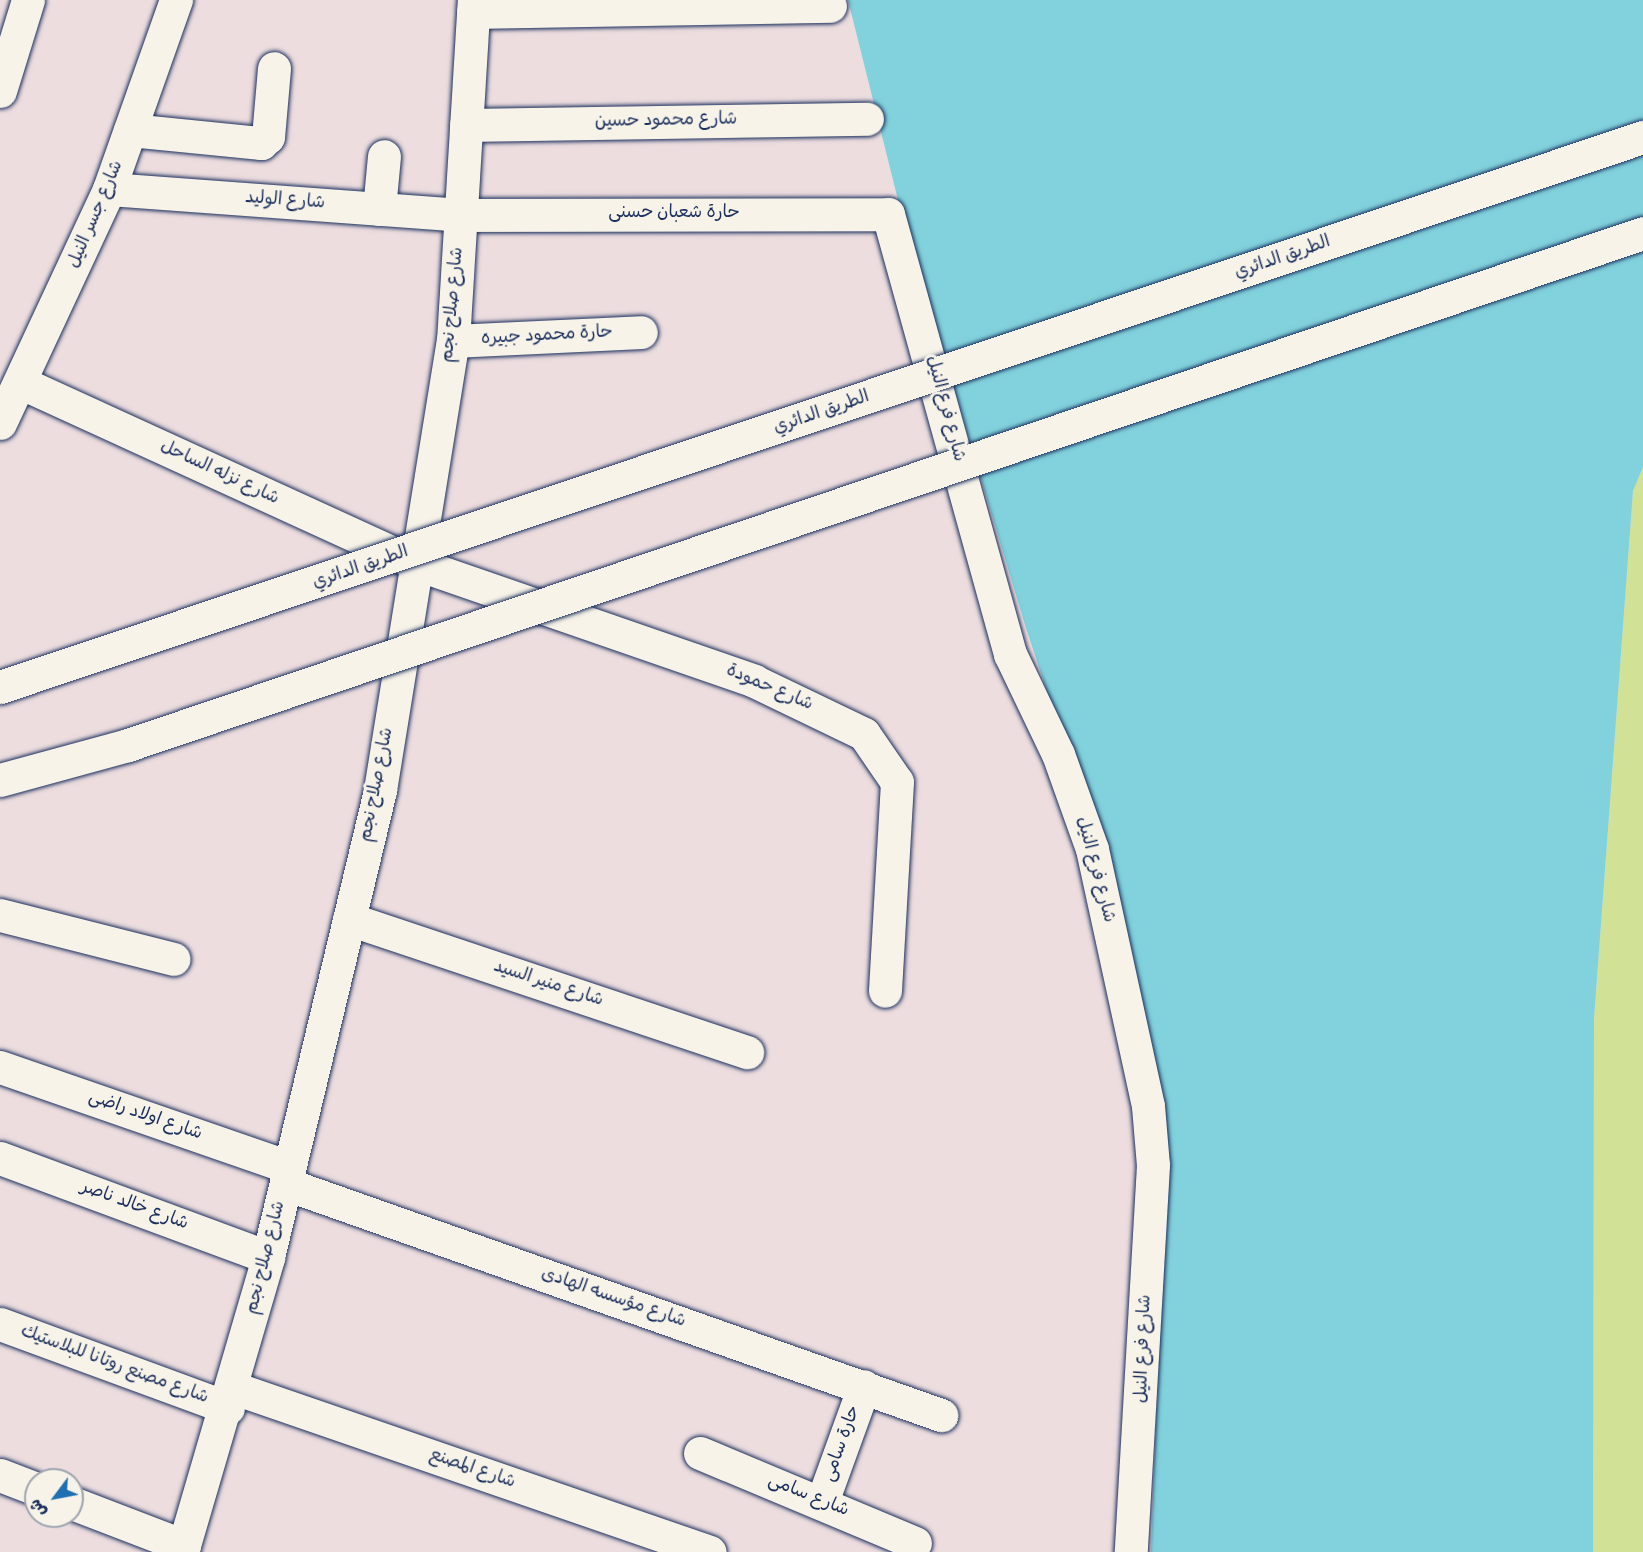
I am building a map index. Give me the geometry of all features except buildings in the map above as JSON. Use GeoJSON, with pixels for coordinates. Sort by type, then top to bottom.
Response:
{"type":"FeatureCollection","features":[{"type":"Feature","properties":{"kind":"main road"},"geometry":{"type":"LineString","coordinates":[[0,91],[7,41],[28,0]]}},
{"type":"Feature","properties":{"kind":"main road","name":"شارع جسر النيل"},"geometry":{"type":"LineString","coordinates":[[0,423],[22,383],[109,189],[176,0]]}},
{"type":"Feature","properties":{"kind":"main road"},"geometry":{"type":"LineString","coordinates":[[474,6],[830,6]]}},
{"type":"Feature","properties":{"kind":"main road","name":"شارع صلاح نجم"},"geometry":{"type":"LineString","coordinates":[[183,1549],[231,1398],[268,1257],[380,790],[453,341],[474,6]]}},
{"type":"Feature","properties":{"kind":"main road"},"geometry":{"type":"LineString","coordinates":[[130,130],[261,143],[268,137],[274,68]]}},
{"type":"Feature","properties":{"kind":"main road","name":"شارع محمود حسين"},"geometry":{"type":"LineString","coordinates":[[466,125],[867,119]]}},
{"type":"Feature","properties":{"kind":"main road","name":"الطريق الدائري"},"geometry":{"type":"LineString","coordinates":[[0,687],[1643,137]]}},
{"type":"Feature","properties":{"kind":"main road"},"geometry":{"type":"LineString","coordinates":[[379,209],[384,156]]}},
{"type":"Feature","properties":{"kind":"main road","name":"شارع الوليد"},"geometry":{"type":"LineString","coordinates":[[109,189],[461,215]]}},
{"type":"Feature","properties":{"kind":"main road","name":"حارة شعبان حسنى"},"geometry":{"type":"LineString","coordinates":[[461,215],[888,214]]}},
{"type":"Feature","properties":{"kind":"main road","name":"شارع فرع النيل"},"geometry":{"type":"LineString","coordinates":[[888,214],[1010,654],[1058,754],[1092,849],[1148,1106],[1153,1165],[1131,1552]]}},
{"type":"Feature","properties":{"kind":"main road"},"geometry":{"type":"LineString","coordinates":[[0,780],[129,745],[1643,233]]}},
{"type":"Feature","properties":{"kind":"main road","name":"حارة محمود جبيره"},"geometry":{"type":"LineString","coordinates":[[453,341],[641,332]]}},
{"type":"Feature","properties":{"kind":"main road","name":"شارع نزله الساحل"},"geometry":{"type":"LineString","coordinates":[[22,383],[417,564]]}},
{"type":"Feature","properties":{"kind":"main road","name":"شارع حمودة"},"geometry":{"type":"LineString","coordinates":[[417,564],[754,681],[864,734],[897,782],[885,991]]}},
{"type":"Feature","properties":{"kind":"main road"},"geometry":{"type":"LineString","coordinates":[[0,915],[174,958]]}},
{"type":"Feature","properties":{"kind":"main road","name":"شارع منير السيد"},"geometry":{"type":"LineString","coordinates":[[349,919],[747,1052]]}},
{"type":"Feature","properties":{"kind":"main road","name":"شارع اولاد راضى"},"geometry":{"type":"LineString","coordinates":[[0,1067],[287,1176]]}},
{"type":"Feature","properties":{"kind":"main road","name":"شارع خالد ناصر"},"geometry":{"type":"LineString","coordinates":[[0,1158],[268,1257]]}},
{"type":"Feature","properties":{"kind":"main road","name":"شارع مؤسسه الهادى"},"geometry":{"type":"LineString","coordinates":[[287,1176],[941,1415]]}},
{"type":"Feature","properties":{"kind":"main road","name":"شارع مصنع روتانا للبلاستيك"},"geometry":{"type":"LineString","coordinates":[[0,1324],[231,1398]]}},
{"type":"Feature","properties":{"kind":"main road","name":"حارة سامى"},"geometry":{"type":"LineString","coordinates":[[822,1502],[864,1386]]}},
{"type":"Feature","properties":{"kind":"main road","name":"شارع المصنع"},"geometry":{"type":"LineString","coordinates":[[231,1398],[710,1552]]}},
{"type":"Feature","properties":{"kind":"main road","name":"شارع سامى"},"geometry":{"type":"LineString","coordinates":[[700,1454],[915,1542]]}},
{"type":"Feature","properties":{"kind":"main road"},"geometry":{"type":"LineString","coordinates":[[0,1475],[24,1484]]}},
{"type":"Feature","properties":{"kind":"main road"},"geometry":{"type":"LineString","coordinates":[[84,1508],[183,1549]]}},
{"type":"Feature","properties":{"kind":"green space"},"geometry":{"type":"Polygon","coordinates":[[[1643,467],[1643,1552],[1593,1552],[1594,1019],[1633,491],[1643,467]]]}},
{"type":"Feature","properties":{"kind":"water"},"geometry":{"type":"Polygon","coordinates":[[[848,0],[1643,0],[1643,467],[1633,491],[1594,1019],[1593,1552],[1151,1552],[1167,1123],[1116,899],[1026,628],[904,224],[848,0]]]}}]}
